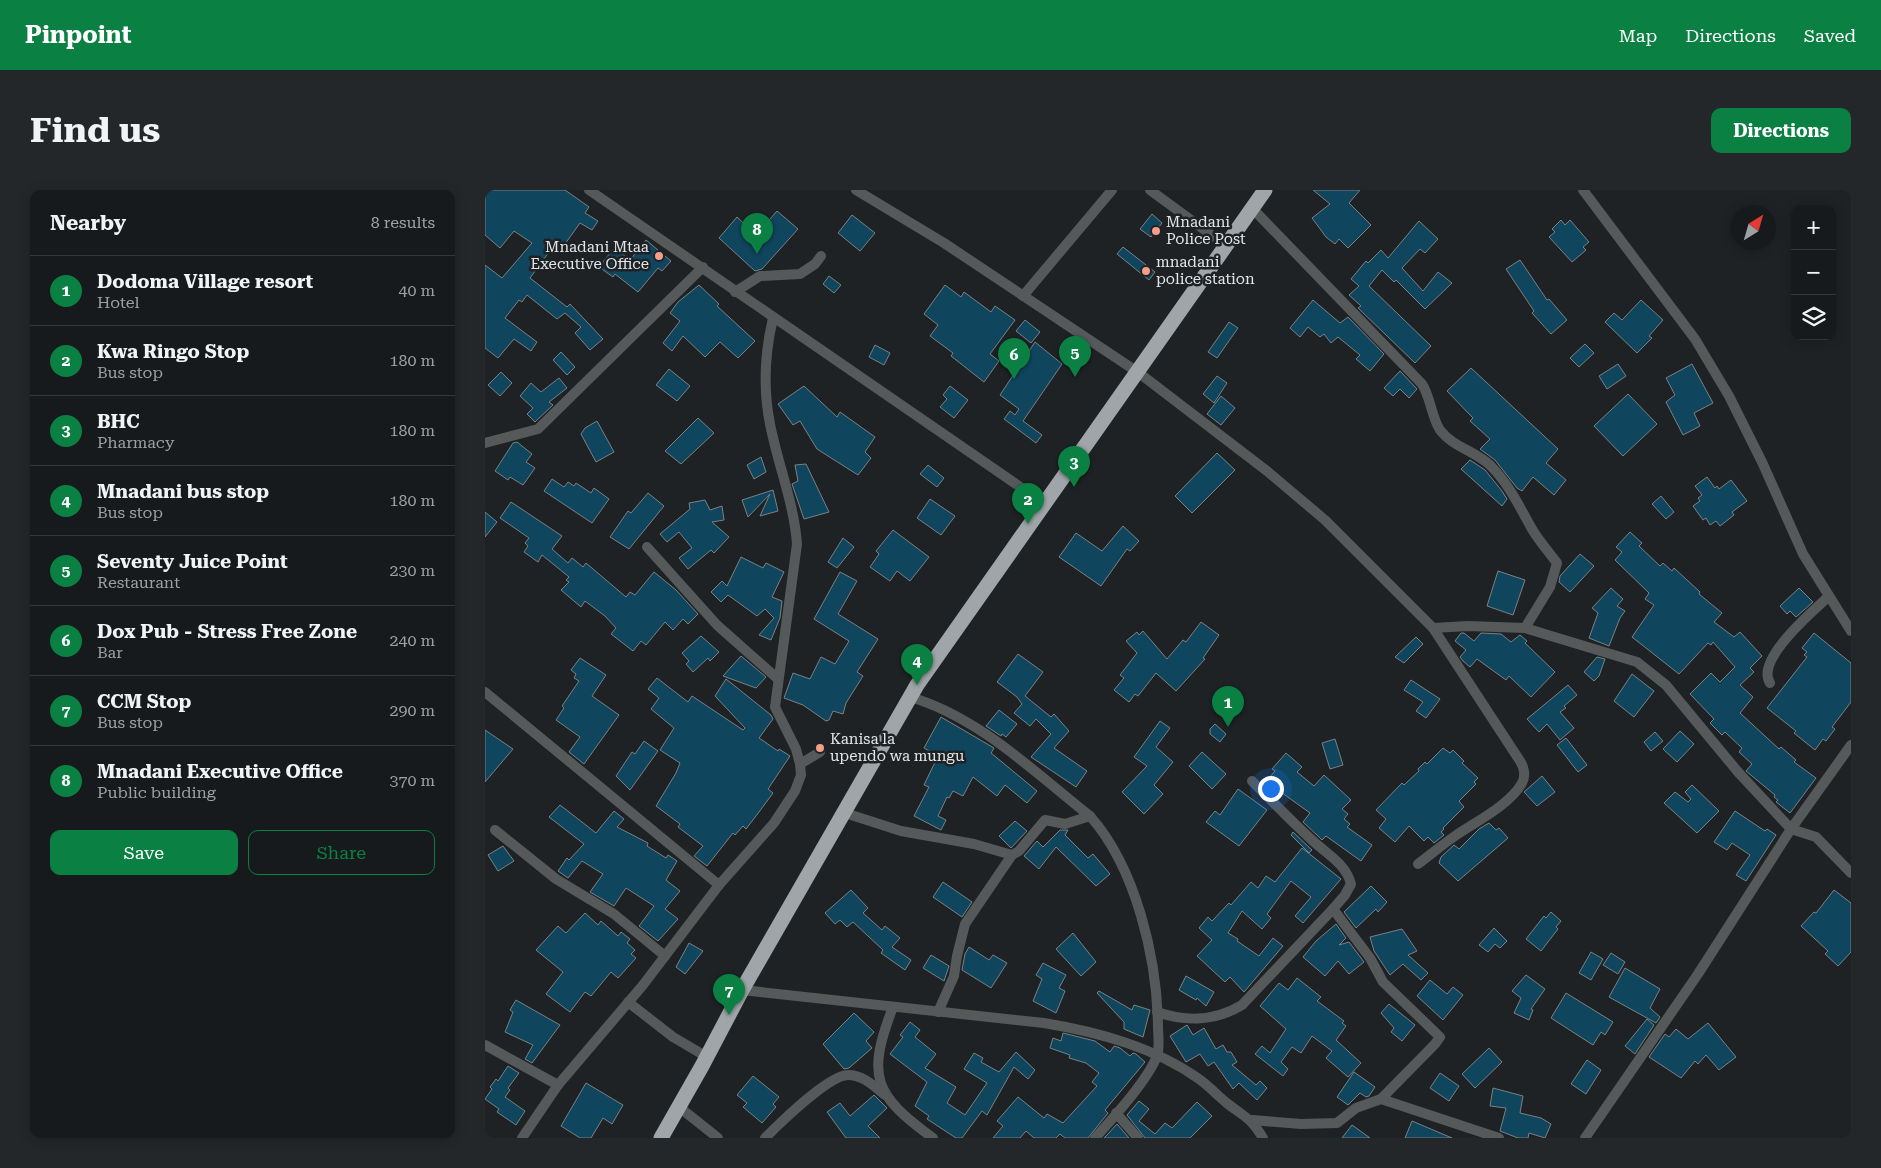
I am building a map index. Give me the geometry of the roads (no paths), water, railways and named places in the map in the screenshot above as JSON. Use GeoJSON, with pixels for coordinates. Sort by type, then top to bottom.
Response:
{"type":"FeatureCollection","features":[{"type":"Feature","properties":{"kind":"highway"},"geometry":{"type":"LineString","coordinates":[[661,1138],[742,990],[910,697],[1139,373],[1225,245],[1265,190]]}},
{"type":"Feature","properties":{"kind":"street"},"geometry":{"type":"LineString","coordinates":[[589,190],[1045,504]]}},
{"type":"Feature","properties":{"kind":"street"},"geometry":{"type":"LineString","coordinates":[[856,190],[913,224],[1139,373],[1267,471],[1325,520],[1433,628],[1520,761],[1524,772],[1523,782],[1515,792],[1475,825],[1457,834],[1418,864]]}},
{"type":"Feature","properties":{"kind":"street"},"geometry":{"type":"LineString","coordinates":[[1023,296],[1112,190]]}},
{"type":"Feature","properties":{"kind":"street"},"geometry":{"type":"LineString","coordinates":[[1150,190],[1225,245]]}},
{"type":"Feature","properties":{"kind":"street"},"geometry":{"type":"LineString","coordinates":[[1583,190],[1695,339],[1729,396],[1762,462],[1803,554],[1828,597],[1851,631]]}},
{"type":"Feature","properties":{"kind":"street"},"geometry":{"type":"LineString","coordinates":[[1252,208],[1422,384],[1427,392],[1436,423],[1442,432],[1453,443],[1479,455],[1507,484],[1515,496],[1533,529],[1557,563],[1549,587],[1525,628]]}},
{"type":"Feature","properties":{"kind":"street"},"geometry":{"type":"LineString","coordinates":[[735,292],[760,276],[800,274],[815,264],[821,256]]}},
{"type":"Feature","properties":{"kind":"street"},"geometry":{"type":"LineString","coordinates":[[485,443],[538,429],[703,267]]}},
{"type":"Feature","properties":{"kind":"street"},"geometry":{"type":"LineString","coordinates":[[522,1138],[558,1085],[628,1002],[719,885],[775,823],[795,791],[801,775],[796,749],[775,707],[797,544],[795,524],[770,423],[766,380],[767,345],[773,318]]}},
{"type":"Feature","properties":{"kind":"street"},"geometry":{"type":"LineString","coordinates":[[647,547],[717,624],[778,679]]}},
{"type":"Feature","properties":{"kind":"street"},"geometry":{"type":"LineString","coordinates":[[1770,683],[1766,677],[1766,670],[1776,651],[1805,618],[1828,597]]}},
{"type":"Feature","properties":{"kind":"street"},"geometry":{"type":"LineString","coordinates":[[1433,628],[1468,626],[1525,628],[1637,662],[1666,685],[1738,772],[1791,829],[1816,837],[1851,873]]}},
{"type":"Feature","properties":{"kind":"street"},"geometry":{"type":"LineString","coordinates":[[485,692],[719,885]]}},
{"type":"Feature","properties":{"kind":"street"},"geometry":{"type":"LineString","coordinates":[[910,697],[933,703],[992,738],[1090,816],[1103,830],[1114,849],[1142,920],[1151,965],[1157,1012],[1158,1055],[1139,1085],[1095,1138]]}},
{"type":"Feature","properties":{"kind":"street"},"geometry":{"type":"LineString","coordinates":[[1585,1138],[1698,974],[1791,829],[1851,745]]}},
{"type":"Feature","properties":{"kind":"street"},"geometry":{"type":"LineString","coordinates":[[800,764],[820,752]]}},
{"type":"Feature","properties":{"kind":"street"},"geometry":{"type":"LineString","coordinates":[[1157,1012],[1187,1019],[1207,1018],[1227,1014],[1242,1006],[1333,909],[1345,895],[1351,884],[1348,875],[1252,781]]}},
{"type":"Feature","properties":{"kind":"street"},"geometry":{"type":"LineString","coordinates":[[845,813],[901,831],[980,846],[1012,855]]}},
{"type":"Feature","properties":{"kind":"street"},"geometry":{"type":"LineString","coordinates":[[938,1012],[954,976],[965,924],[1012,855],[1019,851],[1045,820],[1065,824],[1090,816]]}},
{"type":"Feature","properties":{"kind":"street"},"geometry":{"type":"LineString","coordinates":[[495,830],[556,879],[614,914],[665,956]]}},
{"type":"Feature","properties":{"kind":"street"},"geometry":{"type":"LineString","coordinates":[[1252,1120],[1301,1124],[1337,1123],[1356,1108],[1381,1099],[1440,1037],[1383,982],[1369,958],[1333,909]]}},
{"type":"Feature","properties":{"kind":"street"},"geometry":{"type":"LineString","coordinates":[[742,990],[1079,1029],[1158,1055],[1198,1078],[1252,1120],[1263,1138]]}},
{"type":"Feature","properties":{"kind":"street"},"geometry":{"type":"LineString","coordinates":[[628,1002],[673,1037],[707,1057]]}},
{"type":"Feature","properties":{"kind":"street"},"geometry":{"type":"LineString","coordinates":[[885,1096],[879,1067],[880,1046],[893,1007]]}},
{"type":"Feature","properties":{"kind":"street"},"geometry":{"type":"LineString","coordinates":[[485,1045],[558,1085]]}},
{"type":"Feature","properties":{"kind":"street"},"geometry":{"type":"LineString","coordinates":[[765,1138],[792,1111],[840,1076],[859,1076],[867,1080],[903,1115],[933,1138]]}},
{"type":"Feature","properties":{"kind":"street"},"geometry":{"type":"LineString","coordinates":[[1381,1099],[1499,1138]]}},
{"type":"Feature","properties":{"kind":"street"},"geometry":{"type":"LineString","coordinates":[[679,1107],[718,1138]]}},
{"type":"Feature","properties":{"kind":"street"},"geometry":{"type":"LineString","coordinates":[[1116,1113],[1138,1138]]}},
{"type":"Feature","properties":{"kind":"place","name":"Mnadani Police Post"},"geometry":{"type":"Point","coordinates":[1156,231]}},
{"type":"Feature","properties":{"kind":"place","name":"Mnadani Executive Office"},"geometry":{"type":"Point","coordinates":[757,254]}},
{"type":"Feature","properties":{"kind":"place","name":"Mnadani Mtaa Executive Office"},"geometry":{"type":"Point","coordinates":[659,256]}},
{"type":"Feature","properties":{"kind":"place","name":"mnadani police station"},"geometry":{"type":"Point","coordinates":[1146,271]}},
{"type":"Feature","properties":{"kind":"place","name":"Seventy Juice Point"},"geometry":{"type":"Point","coordinates":[1075,377]}},
{"type":"Feature","properties":{"kind":"place","name":"Dox Pub - Stress Free Zone"},"geometry":{"type":"Point","coordinates":[1014,379]}},
{"type":"Feature","properties":{"kind":"place","name":"BHC"},"geometry":{"type":"Point","coordinates":[1074,487]}},
{"type":"Feature","properties":{"kind":"place","name":"Kwa Ringo Stop"},"geometry":{"type":"Point","coordinates":[1028,524]}},
{"type":"Feature","properties":{"kind":"place","name":"Mnadani bus stop"},"geometry":{"type":"Point","coordinates":[917,685]}},
{"type":"Feature","properties":{"kind":"place","name":"Dodoma Village resort"},"geometry":{"type":"Point","coordinates":[1228,727]}},
{"type":"Feature","properties":{"kind":"place","name":"Kanisa la upendo wa mungu"},"geometry":{"type":"Point","coordinates":[820,748]}},
{"type":"Feature","properties":{"kind":"place","name":"CCM Stop"},"geometry":{"type":"Point","coordinates":[729,1015]}}]}
